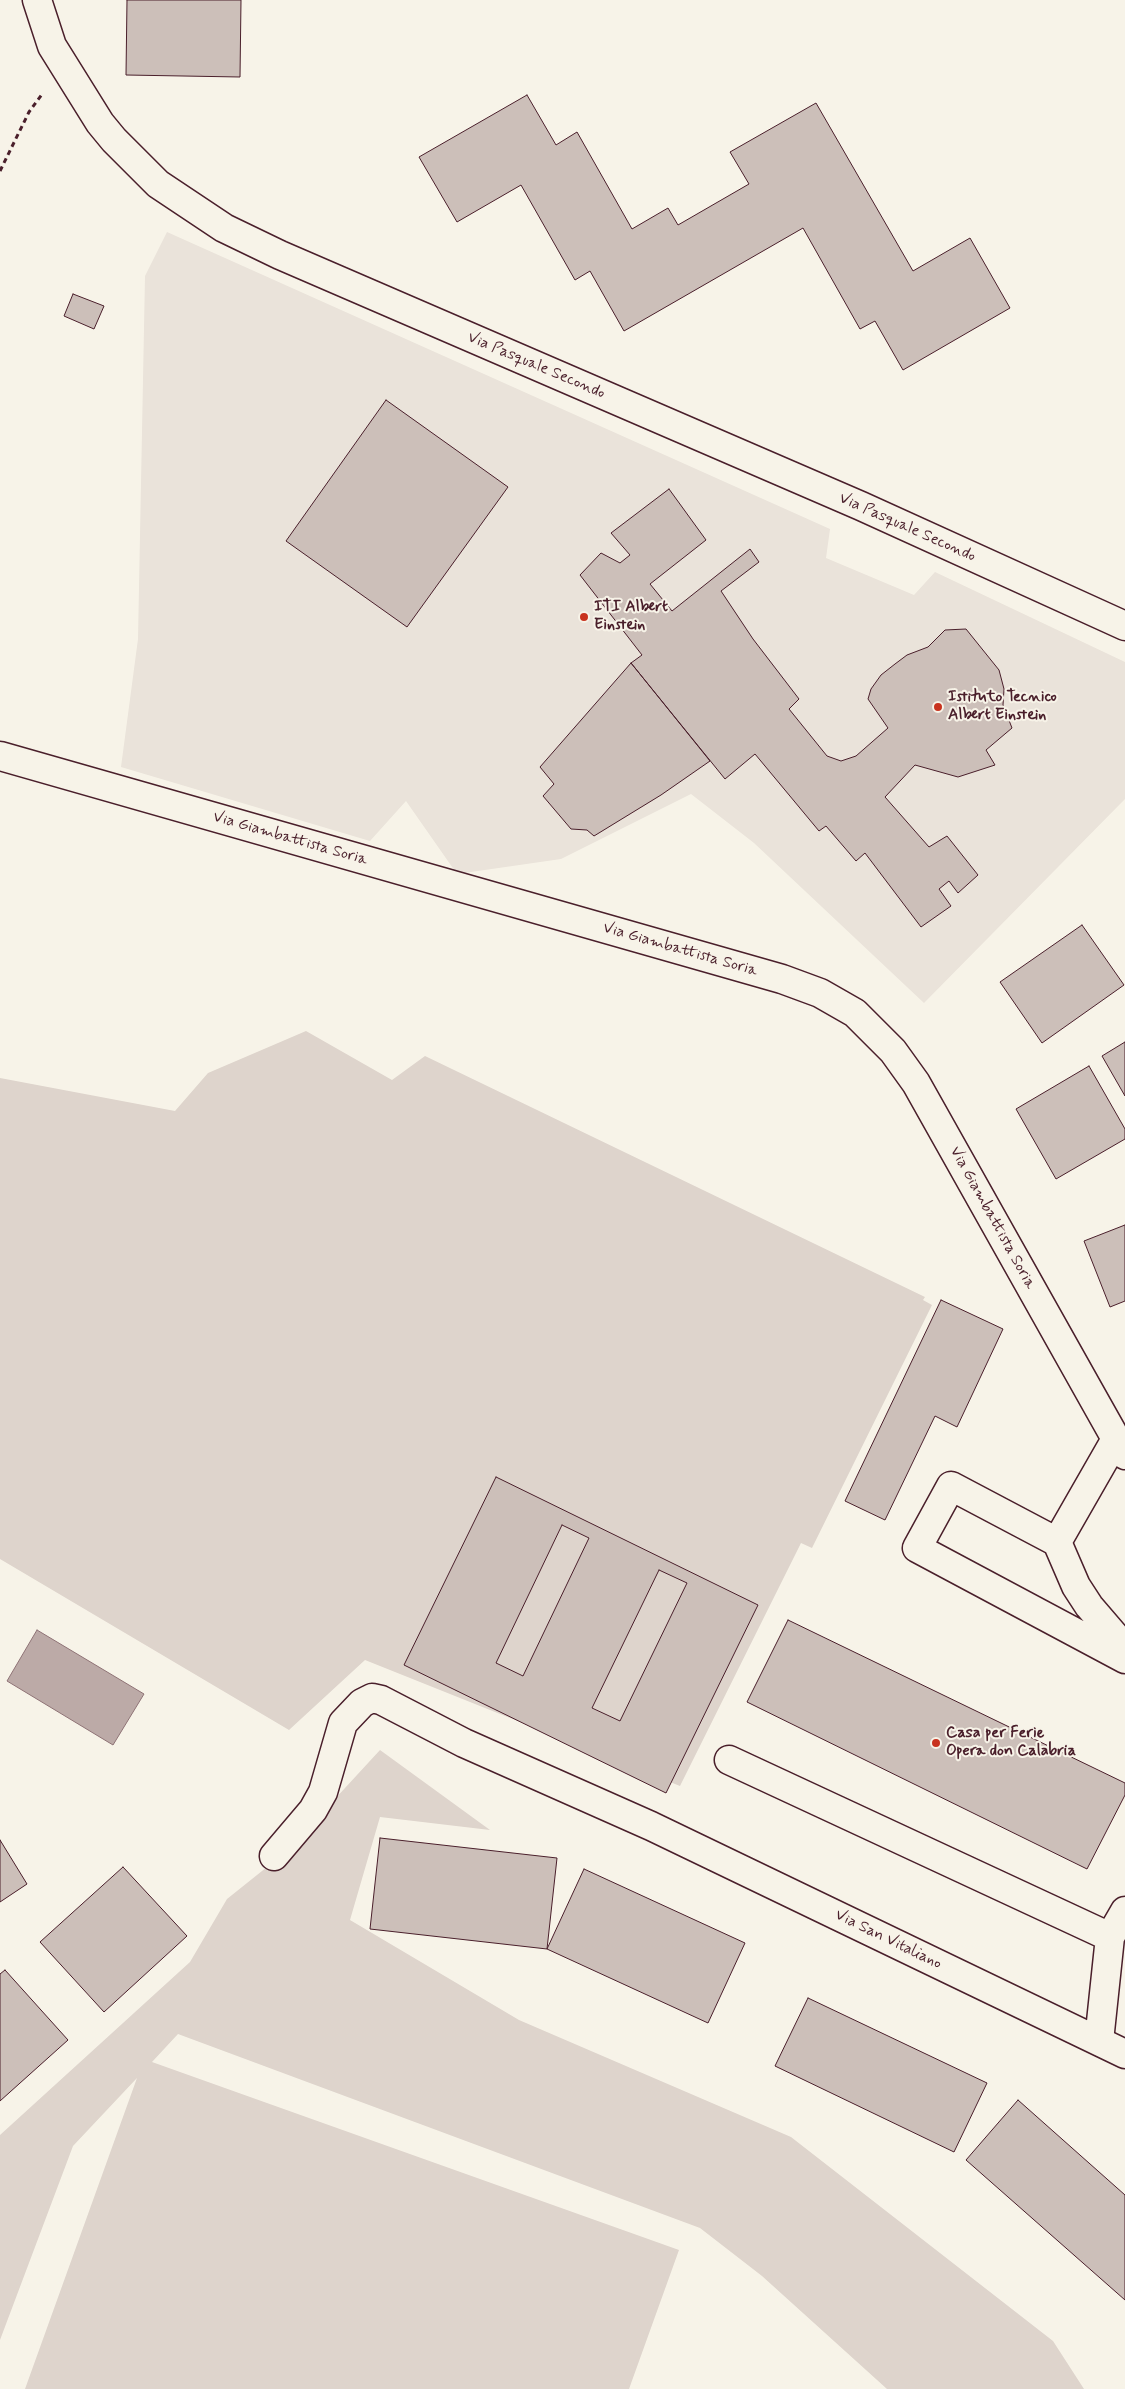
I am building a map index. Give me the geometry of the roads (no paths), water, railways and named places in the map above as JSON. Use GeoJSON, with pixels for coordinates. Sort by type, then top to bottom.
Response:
{"type":"FeatureCollection","features":[{"type":"Feature","properties":{"kind":"street","name":"Via Pasquale Secondo"},"geometry":{"type":"LineString","coordinates":[[37,0],[52,46],[96,116],[114,140],[158,184],[224,228],[280,255],[861,506],[1125,626]]}},
{"type":"Feature","properties":{"kind":"street","name":"Via Giambattista Soria"},"geometry":{"type":"LineString","coordinates":[[0,756],[782,979],[820,993],[855,1013],[893,1051],[916,1083],[1120,1447]]}},
{"type":"Feature","properties":{"kind":"street"},"geometry":{"type":"LineString","coordinates":[[1057,1542],[1120,1447]]}},
{"type":"Feature","properties":{"kind":"street"},"geometry":{"type":"LineString","coordinates":[[1125,1648],[1080,1593],[1057,1542],[951,1486],[917,1548],[1125,1659]]}},
{"type":"Feature","properties":{"kind":"street","name":"Via San Vitaliano"},"geometry":{"type":"LineString","coordinates":[[274,1856],[313,1810],[323,1792],[343,1722],[362,1703],[372,1698],[382,1700],[464,1742],[651,1826],[1125,2054]]}},
{"type":"Feature","properties":{"kind":"street"},"geometry":{"type":"LineString","coordinates":[[729,1760],[1110,1937]]}},
{"type":"Feature","properties":{"kind":"street"},"geometry":{"type":"LineString","coordinates":[[1099,2040],[1110,1937],[1125,1911]]}},
{"type":"Feature","properties":{"kind":"place","name":"ITI Albert Einstein"},"geometry":{"type":"Point","coordinates":[584,617]}},
{"type":"Feature","properties":{"kind":"place","name":"Istituto Tecnico Albert Einstein"},"geometry":{"type":"Point","coordinates":[938,707]}},
{"type":"Feature","properties":{"kind":"place","name":"Casa per Ferie Opera don Calabria"},"geometry":{"type":"Point","coordinates":[936,1743]}}]}
